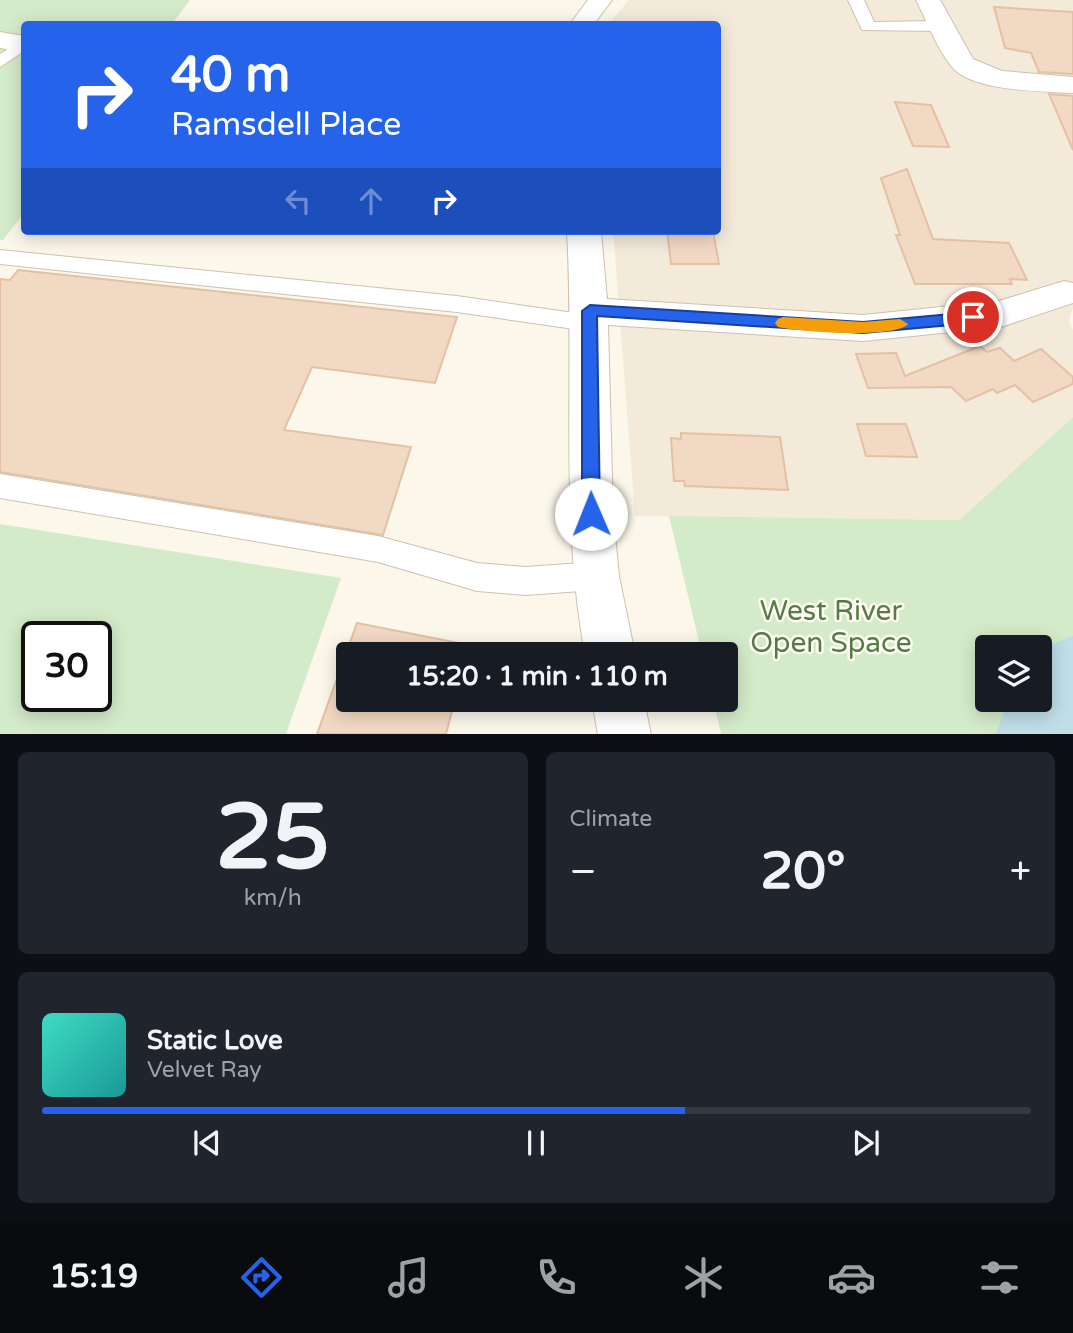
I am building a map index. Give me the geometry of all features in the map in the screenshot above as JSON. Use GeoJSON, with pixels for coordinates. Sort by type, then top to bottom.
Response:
{"type":"FeatureCollection","features":[{"type":"Feature","properties":{"kind":"street"},"geometry":{"type":"LineString","coordinates":[[584,21],[600,0]]}},
{"type":"Feature","properties":{"kind":"street"},"geometry":{"type":"LineString","coordinates":[[928,0],[963,64],[972,70],[1007,79],[1073,85]]}},
{"type":"Feature","properties":{"kind":"street"},"geometry":{"type":"LineString","coordinates":[[0,40],[21,44]]}},
{"type":"Feature","properties":{"kind":"street"},"geometry":{"type":"LineString","coordinates":[[584,235],[589,317],[591,514],[596,576],[608,642]]}},
{"type":"Feature","properties":{"kind":"street"},"geometry":{"type":"LineString","coordinates":[[589,317],[863,328],[1001,314],[1064,293]]}},
{"type":"Feature","properties":{"kind":"street"},"geometry":{"type":"LineString","coordinates":[[620,712],[625,734]]}},
{"type":"Feature","properties":{"kind":"lane"},"geometry":{"type":"LineString","coordinates":[[856,0],[868,27],[941,26]]}},
{"type":"Feature","properties":{"kind":"lane"},"geometry":{"type":"LineString","coordinates":[[0,62],[21,46]]}},
{"type":"Feature","properties":{"kind":"lane"},"geometry":{"type":"LineString","coordinates":[[0,257],[589,317]]}},
{"type":"Feature","properties":{"kind":"lane"},"geometry":{"type":"LineString","coordinates":[[0,486],[378,549],[477,577],[525,580],[596,576]]}},
{"type":"Feature","properties":{"kind":"shaded area"},"geometry":{"type":"Polygon","coordinates":[[[629,0],[1073,0],[1073,308],[1069,321],[1073,330],[1073,417],[959,520],[635,516],[613,235],[721,235],[721,21],[611,21],[629,0]]]}},
{"type":"Feature","properties":{"kind":"green space"},"geometry":{"type":"Polygon","coordinates":[[[0,0],[190,0],[174,21],[21,21],[21,217],[3,240],[0,240],[0,0]]]}},
{"type":"Feature","properties":{"kind":"green space","name":"West River Open Space"},"geometry":{"type":"Polygon","coordinates":[[[1073,417],[1073,734],[721,734],[716,712],[738,712],[738,642],[699,642],[669,516],[959,520],[1073,417]]]}},
{"type":"Feature","properties":{"kind":"green space"},"geometry":{"type":"Polygon","coordinates":[[[0,524],[341,578],[286,734],[0,734],[0,524]]]}},
{"type":"Feature","properties":{"kind":"building"},"geometry":{"type":"Polygon","coordinates":[[[994,7],[1073,12],[1073,74],[1039,72],[1031,53],[1005,48],[994,7]]]}},
{"type":"Feature","properties":{"kind":"building"},"geometry":{"type":"Polygon","coordinates":[[[1049,94],[1073,96],[1073,150],[1049,94]]]}},
{"type":"Feature","properties":{"kind":"building"},"geometry":{"type":"Polygon","coordinates":[[[895,102],[931,105],[949,147],[913,146],[895,102]]]}},
{"type":"Feature","properties":{"kind":"building"},"geometry":{"type":"Polygon","coordinates":[[[907,169],[933,239],[1009,243],[1027,280],[1010,279],[1012,284],[915,284],[896,235],[900,235],[881,178],[907,169]]]}},
{"type":"Feature","properties":{"kind":"building"},"geometry":{"type":"Polygon","coordinates":[[[667,235],[714,235],[719,264],[671,264],[667,235]]]}},
{"type":"Feature","properties":{"kind":"building"},"geometry":{"type":"Polygon","coordinates":[[[18,270],[457,317],[435,383],[312,367],[284,430],[411,447],[383,535],[0,472],[0,279],[10,280],[18,270]]]}},
{"type":"Feature","properties":{"kind":"building"},"geometry":{"type":"Polygon","coordinates":[[[980,346],[987,352],[1000,348],[1014,361],[1041,349],[1073,377],[1073,384],[1033,402],[1015,385],[997,393],[993,389],[966,401],[951,387],[868,388],[856,354],[896,353],[905,376],[980,346]]]}},
{"type":"Feature","properties":{"kind":"building"},"geometry":{"type":"Polygon","coordinates":[[[857,424],[906,424],[917,457],[866,456],[857,424]]]}},
{"type":"Feature","properties":{"kind":"building"},"geometry":{"type":"Polygon","coordinates":[[[681,433],[780,437],[788,490],[685,486],[684,481],[674,481],[671,438],[681,439],[681,433]]]}},
{"type":"Feature","properties":{"kind":"building"},"geometry":{"type":"Polygon","coordinates":[[[357,623],[454,642],[350,642],[357,623]]]}},
{"type":"Feature","properties":{"kind":"building"},"geometry":{"type":"Polygon","coordinates":[[[336,681],[336,712],[452,712],[446,734],[317,734],[336,681]]]}},
{"type":"Feature","properties":{"kind":"waterway"},"geometry":{"type":"LineString","coordinates":[[1044,734],[1073,682]]}},
{"type":"Feature","properties":{"kind":"slow traffic"},"geometry":{"type":"LineString","coordinates":[[783,323],[863,328],[900,324]]}},
{"type":"Feature","properties":{"kind":"route"},"geometry":{"type":"LineString","coordinates":[[591,514],[590,311],[863,328],[973,317]]}}]}
